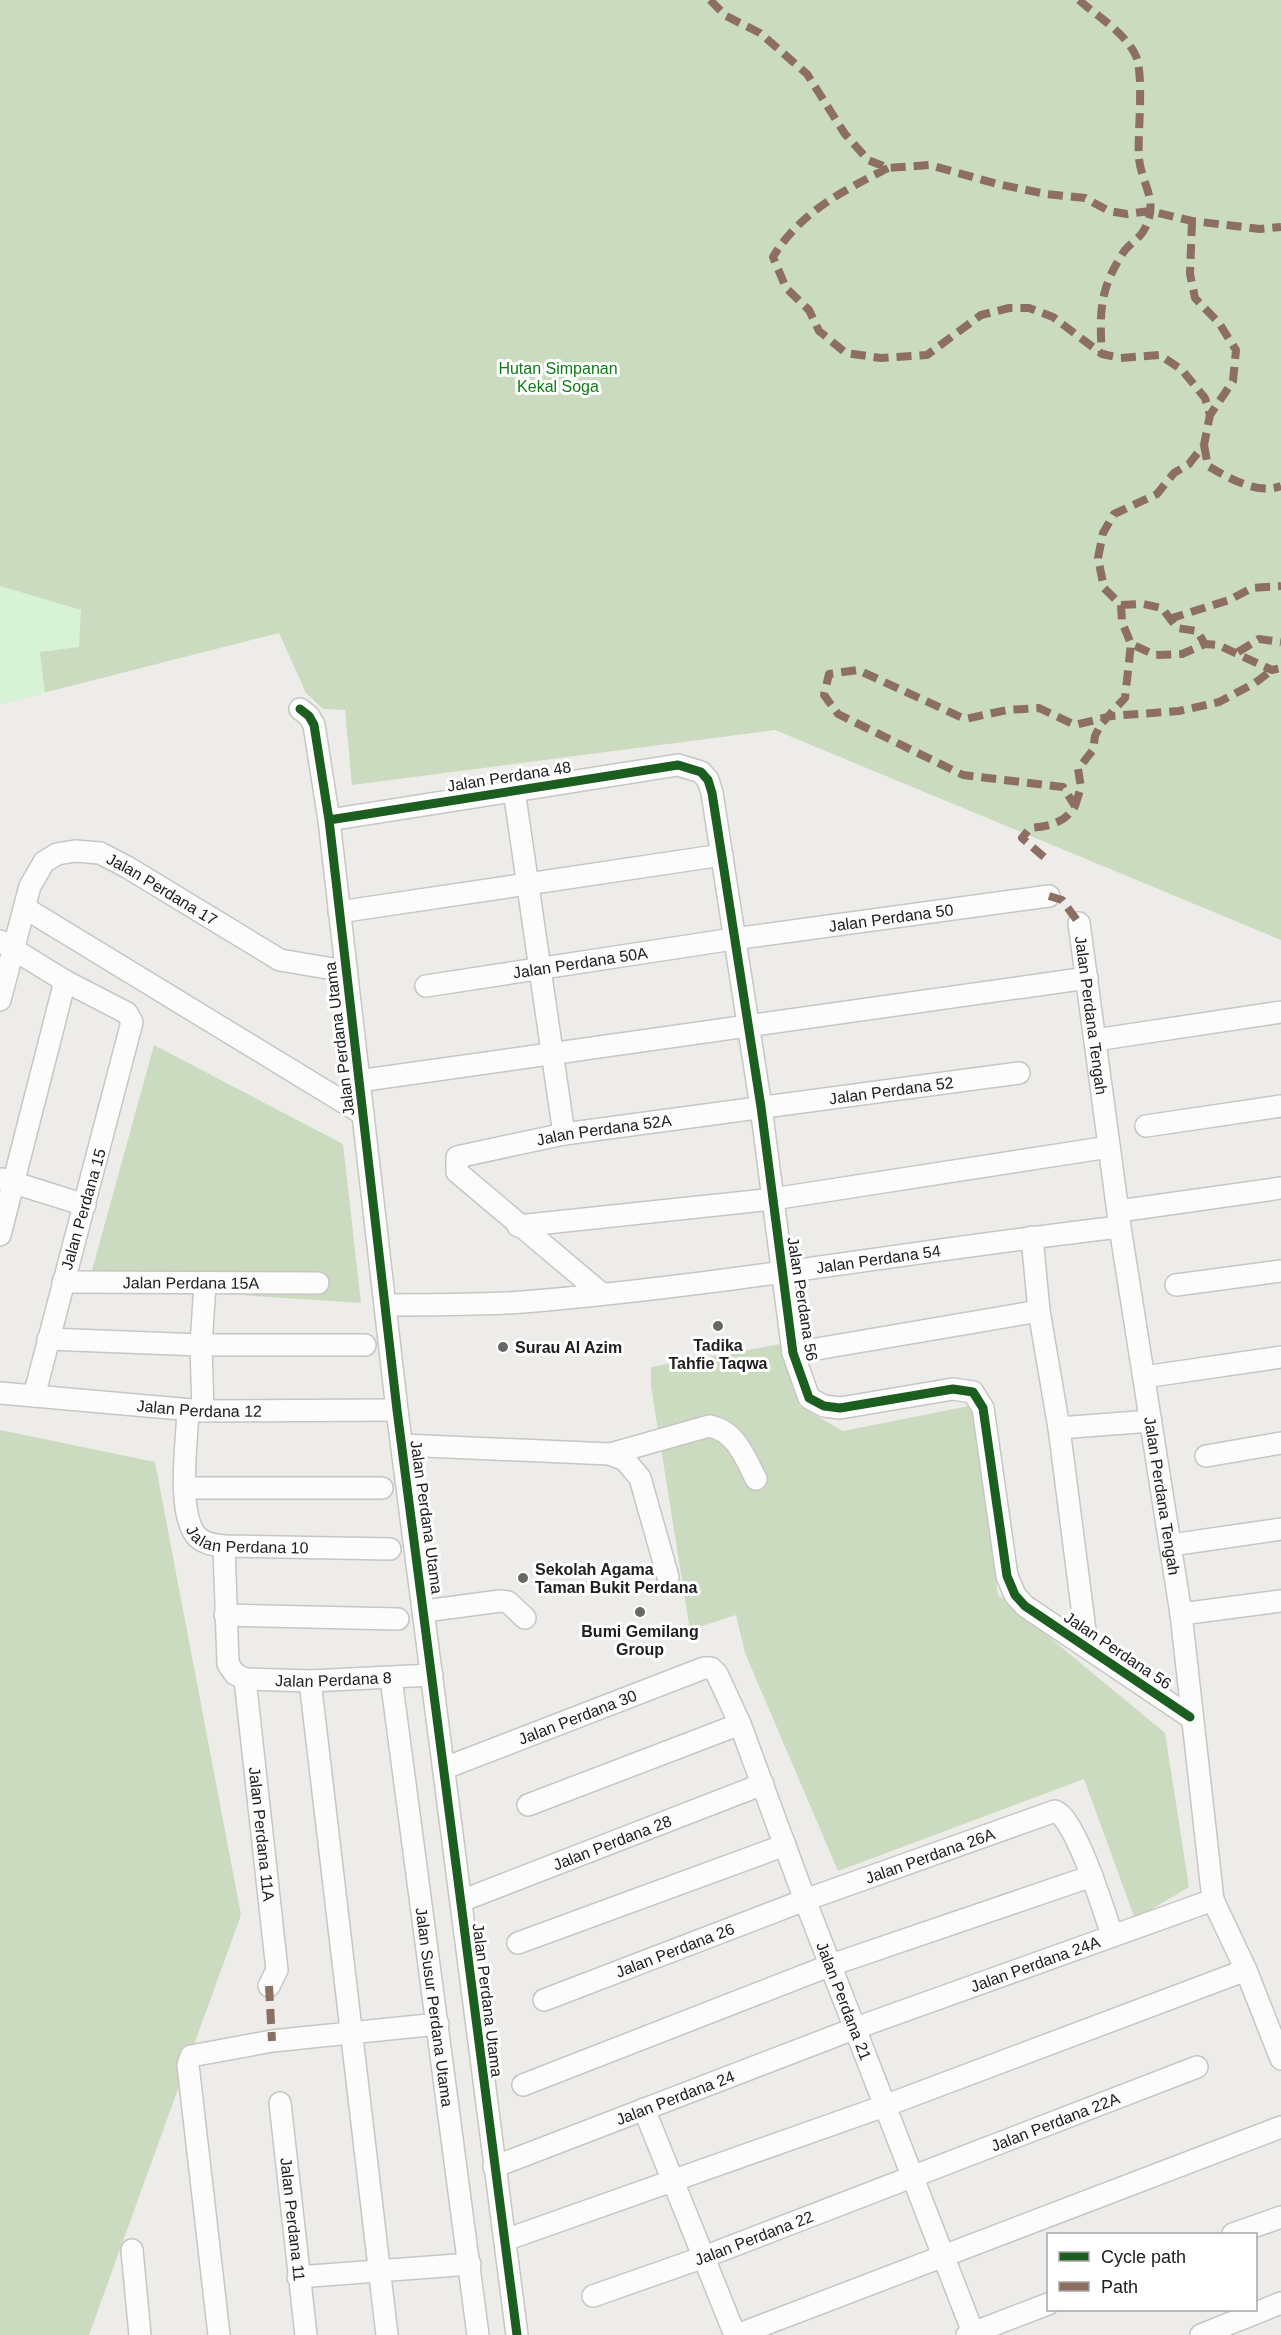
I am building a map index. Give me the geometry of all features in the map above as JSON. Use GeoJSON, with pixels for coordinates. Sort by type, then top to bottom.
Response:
{"type":"FeatureCollection","features":[{"type":"Feature","properties":{"kind":"street","name":"Jalan Perdana Utama"},"geometry":{"type":"LineString","coordinates":[[300,709],[309,716],[314,725],[329,820],[397,1410],[517,2335]]}},
{"type":"Feature","properties":{"kind":"street","name":"Jalan Perdana 48"},"geometry":{"type":"LineString","coordinates":[[329,820],[678,765],[693,768]]}},
{"type":"Feature","properties":{"kind":"street","name":"Jalan Perdana 56"},"geometry":{"type":"LineString","coordinates":[[693,768],[708,780],[722,855],[733,939],[761,1107],[793,1353],[809,1398],[824,1406],[863,1406],[953,1389],[973,1392],[983,1408],[1007,1576],[1015,1595],[1026,1606],[1087,1646],[1141,1686],[1190,1716]]}},
{"type":"Feature","properties":{"kind":"street"},"geometry":{"type":"LineString","coordinates":[[514,790],[564,1134]]}},
{"type":"Feature","properties":{"kind":"street","name":"Jalan Perdana 17"},"geometry":{"type":"LineString","coordinates":[[0,1000],[7,944],[25,908],[30,886],[44,862],[57,854],[75,851],[100,854],[127,867],[264,953],[280,960],[345,971]]}},
{"type":"Feature","properties":{"kind":"street"},"geometry":{"type":"LineString","coordinates":[[339,912],[722,855]]}},
{"type":"Feature","properties":{"kind":"street","name":"Jalan Perdana 50"},"geometry":{"type":"LineString","coordinates":[[733,939],[1048,896]]}},
{"type":"Feature","properties":{"kind":"street"},"geometry":{"type":"LineString","coordinates":[[25,908],[363,1114]]}},
{"type":"Feature","properties":{"kind":"street","name":"Jalan Perdana Tengah"},"geometry":{"type":"LineString","coordinates":[[1079,923],[1119,1219],[1171,1545],[1213,1900],[1246,1970],[1281,2059]]}},
{"type":"Feature","properties":{"kind":"street","name":"Jalan Perdana 50A"},"geometry":{"type":"LineString","coordinates":[[426,986],[733,939]]}},
{"type":"Feature","properties":{"kind":"street"},"geometry":{"type":"LineString","coordinates":[[0,1234],[7,1180],[65,981],[7,944]]}},
{"type":"Feature","properties":{"kind":"street"},"geometry":{"type":"LineString","coordinates":[[358,1081],[1087,978]]}},
{"type":"Feature","properties":{"kind":"street","name":"Jalan Perdana 15"},"geometry":{"type":"LineString","coordinates":[[34,1396],[132,1022],[127,1013],[65,981]]}},
{"type":"Feature","properties":{"kind":"street"},"geometry":{"type":"LineString","coordinates":[[1095,1040],[1281,1012]]}},
{"type":"Feature","properties":{"kind":"street","name":"Jalan Perdana 52"},"geometry":{"type":"LineString","coordinates":[[761,1107],[1019,1073]]}},
{"type":"Feature","properties":{"kind":"street"},"geometry":{"type":"LineString","coordinates":[[1146,1126],[1281,1106]]}},
{"type":"Feature","properties":{"kind":"street","name":"Jalan Perdana 52A"},"geometry":{"type":"LineString","coordinates":[[518,1226],[457,1172],[455,1164],[457,1157],[564,1134],[761,1107]]}},
{"type":"Feature","properties":{"kind":"street"},"geometry":{"type":"LineString","coordinates":[[518,1226],[773,1199],[1109,1147]]}},
{"type":"Feature","properties":{"kind":"street"},"geometry":{"type":"LineString","coordinates":[[7,1180],[85,1205]]}},
{"type":"Feature","properties":{"kind":"street","name":"Jalan Perdana 54"},"geometry":{"type":"LineString","coordinates":[[385,1305],[532,1302],[782,1274],[1032,1237],[1281,1188]]}},
{"type":"Feature","properties":{"kind":"street"},"geometry":{"type":"LineString","coordinates":[[518,1226],[602,1294]]}},
{"type":"Feature","properties":{"kind":"street"},"geometry":{"type":"LineString","coordinates":[[1032,1237],[1039,1311],[1059,1428],[1087,1646]]}},
{"type":"Feature","properties":{"kind":"street"},"geometry":{"type":"LineString","coordinates":[[1176,1285],[1281,1271]]}},
{"type":"Feature","properties":{"kind":"street","name":"Jalan Perdana 15A"},"geometry":{"type":"LineString","coordinates":[[63,1282],[318,1283]]}},
{"type":"Feature","properties":{"kind":"street","name":"Jalan Perdana 10"},"geometry":{"type":"LineString","coordinates":[[205,1284],[195,1411],[186,1488],[188,1518],[195,1535],[208,1544],[224,1546],[390,1549]]}},
{"type":"Feature","properties":{"kind":"street"},"geometry":{"type":"LineString","coordinates":[[793,1353],[1039,1311]]}},
{"type":"Feature","properties":{"kind":"street"},"geometry":{"type":"LineString","coordinates":[[48,1339],[201,1345],[365,1345]]}},
{"type":"Feature","properties":{"kind":"street"},"geometry":{"type":"LineString","coordinates":[[1144,1377],[1281,1357]]}},
{"type":"Feature","properties":{"kind":"street","name":"Jalan Perdana 12"},"geometry":{"type":"LineString","coordinates":[[0,1393],[195,1411],[397,1410]]}},
{"type":"Feature","properties":{"kind":"street"},"geometry":{"type":"LineString","coordinates":[[1059,1428],[1151,1421]]}},
{"type":"Feature","properties":{"kind":"street"},"geometry":{"type":"LineString","coordinates":[[402,1445],[610,1454],[710,1426],[719,1427],[729,1434],[743,1452],[756,1479]]}},
{"type":"Feature","properties":{"kind":"street"},"geometry":{"type":"LineString","coordinates":[[1206,1456],[1281,1443]]}},
{"type":"Feature","properties":{"kind":"street"},"geometry":{"type":"LineString","coordinates":[[610,1454],[625,1460],[640,1478],[668,1577]]}},
{"type":"Feature","properties":{"kind":"street"},"geometry":{"type":"LineString","coordinates":[[186,1488],[382,1488]]}},
{"type":"Feature","properties":{"kind":"street"},"geometry":{"type":"LineString","coordinates":[[1171,1545],[1281,1529]]}},
{"type":"Feature","properties":{"kind":"street","name":"Jalan Perdana 11A"},"geometry":{"type":"LineString","coordinates":[[224,1546],[228,1664],[240,1676],[277,1970],[269,1986]]}},
{"type":"Feature","properties":{"kind":"street"},"geometry":{"type":"LineString","coordinates":[[424,1611],[500,1601],[508,1602],[525,1618]]}},
{"type":"Feature","properties":{"kind":"street"},"geometry":{"type":"LineString","coordinates":[[1180,1614],[1281,1601]]}},
{"type":"Feature","properties":{"kind":"street"},"geometry":{"type":"LineString","coordinates":[[225,1615],[398,1619]]}},
{"type":"Feature","properties":{"kind":"street","name":"Jalan Perdana 30"},"geometry":{"type":"LineString","coordinates":[[445,1768],[704,1668],[711,1668]]}},
{"type":"Feature","properties":{"kind":"street","name":"Jalan Perdana 21"},"geometry":{"type":"LineString","coordinates":[[711,1668],[717,1674],[740,1724],[805,1900],[945,2257],[972,2334]]}},
{"type":"Feature","properties":{"kind":"street","name":"Jalan Perdana 8"},"geometry":{"type":"LineString","coordinates":[[240,1676],[310,1681],[432,1675]]}},
{"type":"Feature","properties":{"kind":"street","name":"Jalan Susur Perdana Utama"},"geometry":{"type":"LineString","coordinates":[[391,1678],[478,2335]]}},
{"type":"Feature","properties":{"kind":"street"},"geometry":{"type":"LineString","coordinates":[[310,1681],[387,2335]]}},
{"type":"Feature","properties":{"kind":"street"},"geometry":{"type":"LineString","coordinates":[[528,1805],[740,1724]]}},
{"type":"Feature","properties":{"kind":"street","name":"Jalan Perdana 28"},"geometry":{"type":"LineString","coordinates":[[460,1901],[763,1784]]}},
{"type":"Feature","properties":{"kind":"street","name":"Jalan Perdana 26A"},"geometry":{"type":"LineString","coordinates":[[805,1900],[1055,1811],[1066,1818],[1092,1876]]}},
{"type":"Feature","properties":{"kind":"street"},"geometry":{"type":"LineString","coordinates":[[518,1943],[785,1845]]}},
{"type":"Feature","properties":{"kind":"street"},"geometry":{"type":"LineString","coordinates":[[523,2085],[831,1965],[1092,1876],[1112,1935]]}},
{"type":"Feature","properties":{"kind":"street","name":"Jalan Perdana 26"},"geometry":{"type":"LineString","coordinates":[[544,2000],[805,1900]]}},
{"type":"Feature","properties":{"kind":"street","name":"Jalan Perdana 24A"},"geometry":{"type":"LineString","coordinates":[[856,2028],[1213,1900]]}},
{"type":"Feature","properties":{"kind":"street"},"geometry":{"type":"LineString","coordinates":[[505,2240],[887,2105],[1246,1970]]}},
{"type":"Feature","properties":{"kind":"street"},"geometry":{"type":"LineString","coordinates":[[219,2335],[188,2065],[190,2056],[261,2043],[350,2032],[438,2025]]}},
{"type":"Feature","properties":{"kind":"street","name":"Jalan Perdana 24"},"geometry":{"type":"LineString","coordinates":[[494,2167],[856,2028]]}},
{"type":"Feature","properties":{"kind":"street","name":"Jalan Perdana 22A"},"geometry":{"type":"LineString","coordinates":[[914,2177],[1197,2067]]}},
{"type":"Feature","properties":{"kind":"street","name":"Jalan Perdana 11"},"geometry":{"type":"LineString","coordinates":[[280,2103],[306,2335]]}},
{"type":"Feature","properties":{"kind":"street"},"geometry":{"type":"LineString","coordinates":[[644,2109],[736,2335],[1281,2127]]}},
{"type":"Feature","properties":{"kind":"street","name":"Jalan Perdana 22"},"geometry":{"type":"LineString","coordinates":[[593,2296],[704,2257],[914,2177]]}},
{"type":"Feature","properties":{"kind":"street"},"geometry":{"type":"LineString","coordinates":[[1238,2233],[1281,2217]]}},
{"type":"Feature","properties":{"kind":"street"},"geometry":{"type":"LineString","coordinates":[[132,2250],[140,2335]]}},
{"type":"Feature","properties":{"kind":"street"},"geometry":{"type":"LineString","coordinates":[[298,2277],[470,2264]]}},
{"type":"Feature","properties":{"kind":"street"},"geometry":{"type":"LineString","coordinates":[[1201,2335],[1281,2303]]}},
{"type":"Feature","properties":{"kind":"street"},"geometry":{"type":"LineString","coordinates":[[972,2334],[1047,2304]]}},
{"type":"Feature","properties":{"kind":"green space","name":"Hutan Simpanan Kekal Soga"},"geometry":{"type":"Polygon","coordinates":[[[0,0],[1281,0],[1281,940],[775,730],[352,785],[345,710],[323,709],[306,693],[279,633],[0,704],[0,0]]]}},
{"type":"Feature","properties":{"kind":"green space"},"geometry":{"type":"Polygon","coordinates":[[[0,586],[81,610],[79,647],[40,652],[45,693],[0,704],[0,586]]]}},
{"type":"Feature","properties":{"kind":"green space"},"geometry":{"type":"Polygon","coordinates":[[[154,1045],[343,1144],[361,1303],[88,1285],[154,1045]]]}},
{"type":"Feature","properties":{"kind":"green space"},"geometry":{"type":"Polygon","coordinates":[[[781,1344],[799,1406],[843,1431],[974,1405],[998,1595],[1165,1733],[1189,1887],[1135,1919],[1084,1779],[838,1871],[745,1653],[736,1615],[690,1630],[651,1386],[651,1367],[781,1344]]]}},
{"type":"Feature","properties":{"kind":"green space"},"geometry":{"type":"Polygon","coordinates":[[[0,1430],[155,1462],[241,1915],[89,2335],[0,2335],[0,1430]]]}},
{"type":"Feature","properties":{"kind":"marked path"},"geometry":{"type":"LineString","coordinates":[[710,0],[726,16],[760,33],[807,74],[845,134],[868,160],[888,168],[930,165],[997,184],[1046,194],[1085,198],[1109,211],[1127,214],[1150,211],[1192,221],[1260,229],[1281,227]]}},
{"type":"Feature","properties":{"kind":"marked path"},"geometry":{"type":"LineString","coordinates":[[1079,0],[1117,31],[1135,54],[1140,75],[1139,159],[1150,202],[1149,220],[1144,230],[1125,250],[1106,288],[1101,312],[1102,354]]}},
{"type":"Feature","properties":{"kind":"marked path"},"geometry":{"type":"LineString","coordinates":[[888,168],[839,194],[809,215],[796,227],[773,257],[786,288],[809,310],[819,331],[846,353],[881,358],[927,355],[981,315],[1009,308],[1029,308],[1053,317],[1102,354],[1120,358],[1160,355],[1182,370],[1205,398],[1210,415],[1204,445],[1189,464],[1174,473],[1157,494],[1114,514],[1103,533],[1098,558],[1104,588],[1121,605],[1122,622],[1131,644],[1155,655],[1182,654],[1205,644],[1218,645],[1272,670],[1281,668]]}},
{"type":"Feature","properties":{"kind":"marked path"},"geometry":{"type":"LineString","coordinates":[[1192,221],[1190,274],[1195,298],[1219,323],[1236,350],[1233,381],[1210,415]]}},
{"type":"Feature","properties":{"kind":"marked path"},"geometry":{"type":"LineString","coordinates":[[1204,445],[1208,466],[1253,487],[1281,486]]}},
{"type":"Feature","properties":{"kind":"marked path"},"geometry":{"type":"LineString","coordinates":[[1169,619],[1229,600],[1252,588],[1281,586]]}},
{"type":"Feature","properties":{"kind":"marked path"},"geometry":{"type":"LineString","coordinates":[[1121,605],[1143,604],[1162,608],[1177,628],[1197,631],[1205,644]]}},
{"type":"Feature","properties":{"kind":"marked path"},"geometry":{"type":"LineString","coordinates":[[1238,652],[1259,639],[1281,642]]}},
{"type":"Feature","properties":{"kind":"marked path"},"geometry":{"type":"LineString","coordinates":[[1075,806],[1081,787],[1078,769],[1093,750],[1095,736],[1101,724],[1125,698],[1131,644]]}},
{"type":"Feature","properties":{"kind":"marked path"},"geometry":{"type":"LineString","coordinates":[[1044,857],[1022,838],[1030,828],[1056,823],[1071,812],[1075,806],[1063,787],[963,775],[838,714],[824,695],[829,674],[858,670],[965,719],[1007,710],[1039,708],[1075,725],[1111,716],[1179,711],[1219,702],[1255,683],[1272,670]]}},
{"type":"Feature","properties":{"kind":"marked path"},"geometry":{"type":"LineString","coordinates":[[1049,896],[1062,900],[1079,923]]}},
{"type":"Feature","properties":{"kind":"marked path"},"geometry":{"type":"LineString","coordinates":[[269,1986],[272,2041]]}},
{"type":"Feature","properties":{"kind":"cycle path"},"geometry":{"type":"LineString","coordinates":[[300,709],[309,716],[314,725],[329,820],[397,1410],[517,2335]]}},
{"type":"Feature","properties":{"kind":"cycle path"},"geometry":{"type":"LineString","coordinates":[[329,820],[678,765],[701,772],[708,780],[712,793],[761,1107],[793,1353],[809,1398],[824,1406],[840,1408],[953,1389],[973,1392],[983,1408],[1007,1576],[1015,1595],[1025,1606],[1190,1717]]}},
{"type":"Feature","properties":{"kind":"place","name":"Tadika Tahfie Taqwa"},"geometry":{"type":"Point","coordinates":[718,1326]}},
{"type":"Feature","properties":{"kind":"place","name":"Surau Al Azim"},"geometry":{"type":"Point","coordinates":[503,1347]}},
{"type":"Feature","properties":{"kind":"place","name":"Sekolah Agama Taman Bukit Perdana"},"geometry":{"type":"Point","coordinates":[523,1578]}},
{"type":"Feature","properties":{"kind":"place","name":"Bumi Gemilang Group"},"geometry":{"type":"Point","coordinates":[640,1612]}}]}
